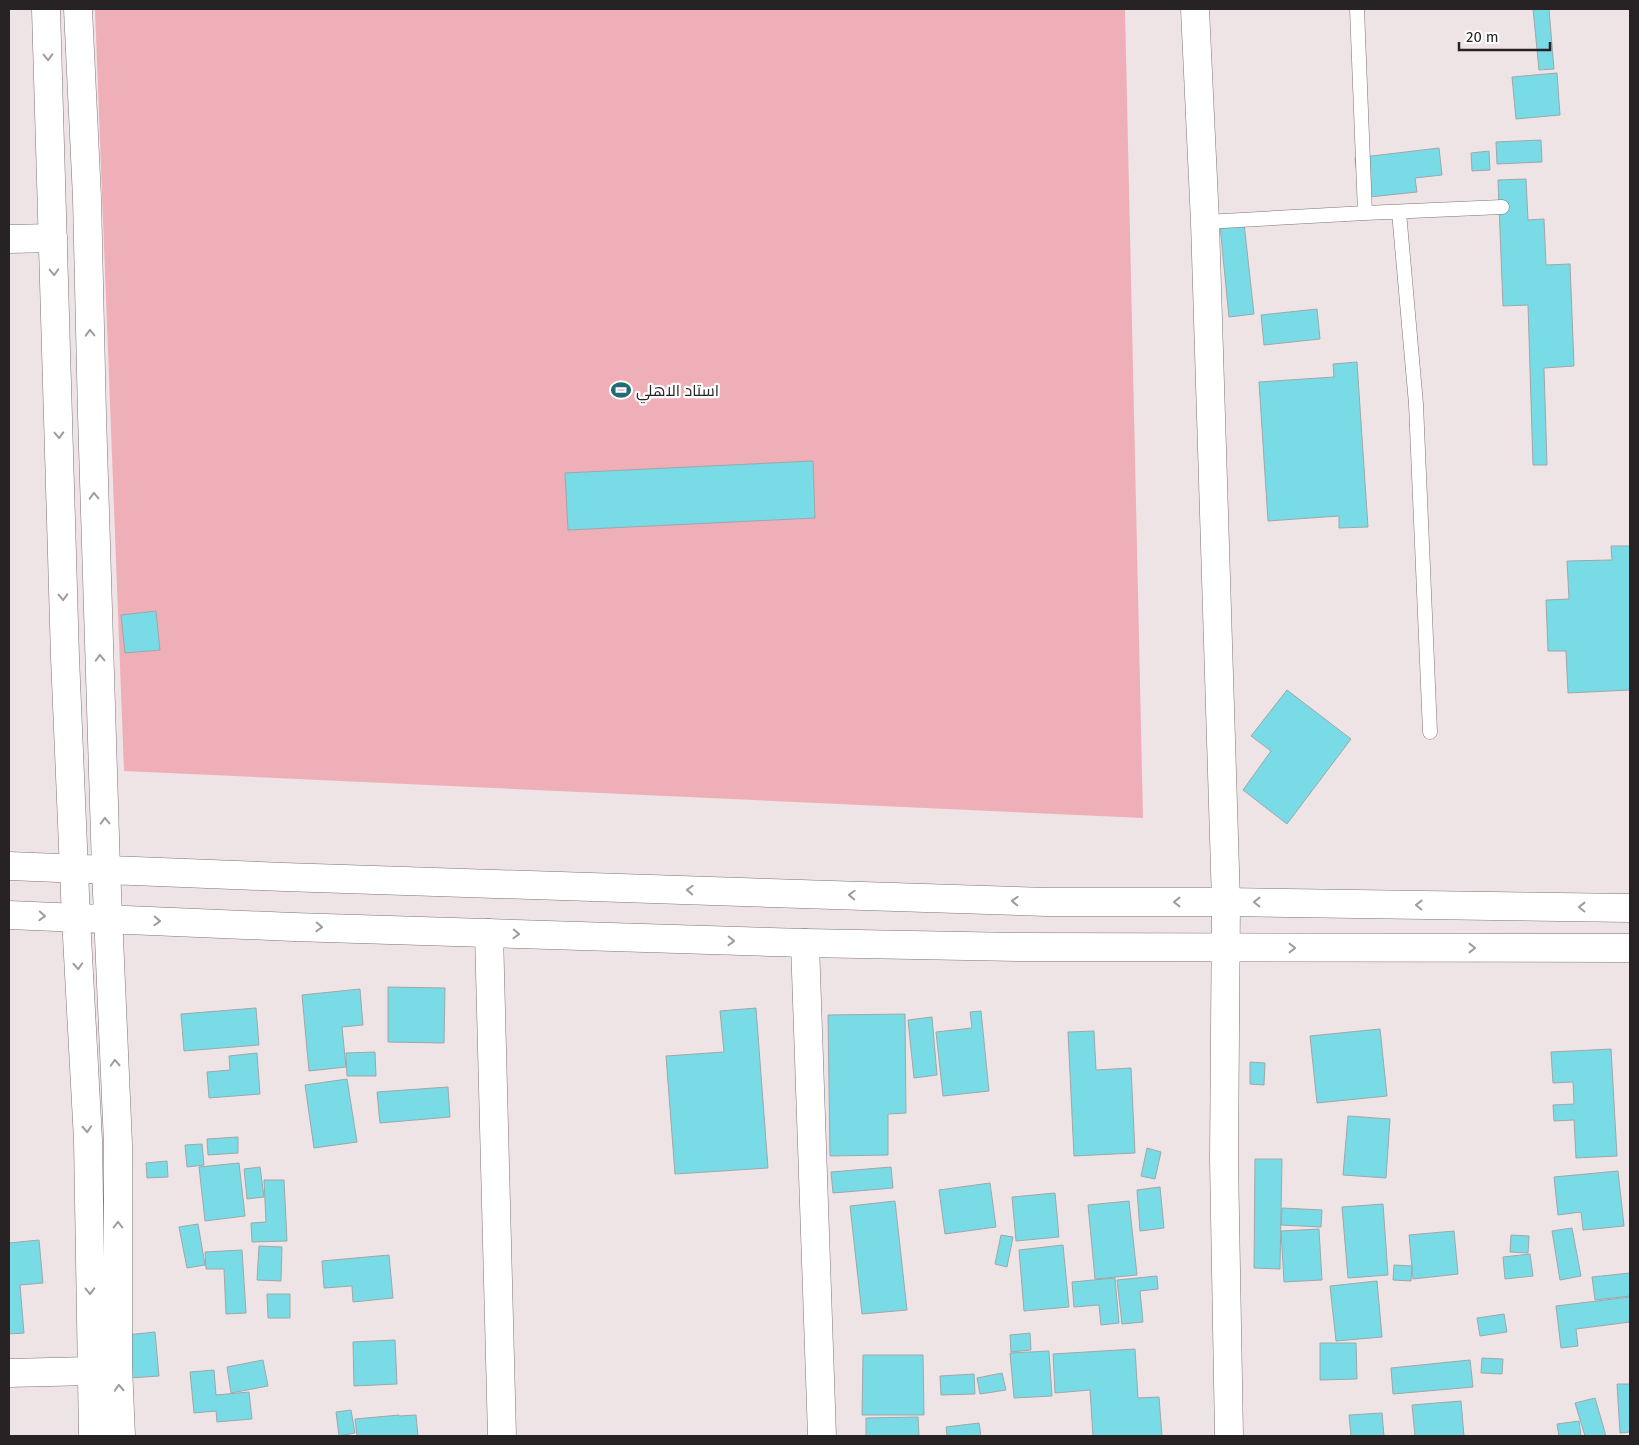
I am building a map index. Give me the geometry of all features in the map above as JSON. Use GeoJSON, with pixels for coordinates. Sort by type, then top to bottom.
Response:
{"type":"FeatureCollection","features":[{"type":"Feature","properties":{"kind":"street"},"geometry":{"type":"LineString","coordinates":[[46,9],[65,647],[76,918],[88,1140],[93,1436]]}},
{"type":"Feature","properties":{"kind":"street"},"geometry":{"type":"LineString","coordinates":[[78,9],[87,198],[106,869],[118,1144],[118,1366],[121,1436]]}},
{"type":"Feature","properties":{"kind":"street"},"geometry":{"type":"LineString","coordinates":[[1195,9],[1205,222],[1226,902],[1224,1160],[1229,1436]]}},
{"type":"Feature","properties":{"kind":"street"},"geometry":{"type":"LineString","coordinates":[[9,239],[53,238]]}},
{"type":"Feature","properties":{"kind":"street"},"geometry":{"type":"LineString","coordinates":[[9,866],[1037,902],[1226,902],[1630,908]]}},
{"type":"Feature","properties":{"kind":"street"},"geometry":{"type":"LineString","coordinates":[[9,915],[805,943],[1019,947],[1630,948]]}},
{"type":"Feature","properties":{"kind":"street"},"geometry":{"type":"LineString","coordinates":[[489,933],[502,1436]]}},
{"type":"Feature","properties":{"kind":"street"},"geometry":{"type":"LineString","coordinates":[[805,943],[822,1436]]}},
{"type":"Feature","properties":{"kind":"street"},"geometry":{"type":"LineString","coordinates":[[9,1373],[91,1371]]}},
{"type":"Feature","properties":{"kind":"lane"},"geometry":{"type":"LineString","coordinates":[[1357,9],[1365,212]]}},
{"type":"Feature","properties":{"kind":"lane"},"geometry":{"type":"LineString","coordinates":[[1205,222],[1365,212],[1502,207]]}},
{"type":"Feature","properties":{"kind":"lane"},"geometry":{"type":"LineString","coordinates":[[1399,212],[1416,404],[1430,732]]}},
{"type":"Feature","properties":{"kind":"shaded area","name":"استاد الاهلي"},"geometry":{"type":"Polygon","coordinates":[[[95,9],[1125,9],[1143,818],[124,771],[95,9]]]}},
{"type":"Feature","properties":{"kind":"building"},"geometry":{"type":"Polygon","coordinates":[[[1533,9],[1549,9],[1554,69],[1539,70],[1533,9]]]}},
{"type":"Feature","properties":{"kind":"building"},"geometry":{"type":"Polygon","coordinates":[[[1557,73],[1560,115],[1516,119],[1512,77],[1557,73]]]}},
{"type":"Feature","properties":{"kind":"building"},"geometry":{"type":"Polygon","coordinates":[[[1541,140],[1542,162],[1497,164],[1496,142],[1541,140]]]}},
{"type":"Feature","properties":{"kind":"building"},"geometry":{"type":"Polygon","coordinates":[[[1439,148],[1442,175],[1415,178],[1417,192],[1360,198],[1355,158],[1439,148]]]}},
{"type":"Feature","properties":{"kind":"building"},"geometry":{"type":"Polygon","coordinates":[[[1489,151],[1490,170],[1472,171],[1471,153],[1489,151]]]}},
{"type":"Feature","properties":{"kind":"building"},"geometry":{"type":"Polygon","coordinates":[[[1526,179],[1528,220],[1544,219],[1546,265],[1570,264],[1574,366],[1544,368],[1547,465],[1533,465],[1528,305],[1503,306],[1498,180],[1526,179]]]}},
{"type":"Feature","properties":{"kind":"building"},"geometry":{"type":"Polygon","coordinates":[[[1244,223],[1254,314],[1229,317],[1220,226],[1244,223]]]}},
{"type":"Feature","properties":{"kind":"building"},"geometry":{"type":"Polygon","coordinates":[[[1317,309],[1320,339],[1264,345],[1261,315],[1317,309]]]}},
{"type":"Feature","properties":{"kind":"building"},"geometry":{"type":"Polygon","coordinates":[[[1357,362],[1368,527],[1339,528],[1339,516],[1268,521],[1259,382],[1334,377],[1333,364],[1357,362]]]}},
{"type":"Feature","properties":{"kind":"building"},"geometry":{"type":"Polygon","coordinates":[[[813,461],[815,518],[568,530],[565,473],[813,461]]]}},
{"type":"Feature","properties":{"kind":"building"},"geometry":{"type":"Polygon","coordinates":[[[1611,546],[1630,546],[1630,690],[1568,693],[1566,651],[1548,651],[1546,600],[1569,599],[1567,561],[1612,560],[1611,546]]]}},
{"type":"Feature","properties":{"kind":"building"},"geometry":{"type":"Polygon","coordinates":[[[156,611],[160,650],[125,653],[121,615],[156,611]]]}},
{"type":"Feature","properties":{"kind":"building"},"geometry":{"type":"Polygon","coordinates":[[[1287,690],[1351,739],[1287,824],[1243,790],[1271,751],[1251,736],[1287,690]]]}},
{"type":"Feature","properties":{"kind":"building"},"geometry":{"type":"Polygon","coordinates":[[[388,987],[445,988],[444,1043],[388,1042],[388,987]]]}},
{"type":"Feature","properties":{"kind":"building"},"geometry":{"type":"Polygon","coordinates":[[[360,989],[363,1025],[342,1027],[346,1067],[309,1071],[302,995],[360,989]]]}},
{"type":"Feature","properties":{"kind":"building"},"geometry":{"type":"Polygon","coordinates":[[[256,1008],[259,1045],[184,1051],[181,1014],[256,1008]]]}},
{"type":"Feature","properties":{"kind":"building"},"geometry":{"type":"Polygon","coordinates":[[[756,1008],[768,1168],[675,1174],[666,1056],[724,1052],[720,1011],[756,1008]]]}},
{"type":"Feature","properties":{"kind":"building"},"geometry":{"type":"Polygon","coordinates":[[[981,1011],[989,1091],[943,1096],[936,1032],[972,1028],[970,1012],[981,1011]]]}},
{"type":"Feature","properties":{"kind":"building"},"geometry":{"type":"Polygon","coordinates":[[[905,1014],[906,1113],[888,1114],[888,1155],[830,1156],[828,1015],[905,1014]]]}},
{"type":"Feature","properties":{"kind":"building"},"geometry":{"type":"Polygon","coordinates":[[[932,1017],[937,1075],[914,1078],[908,1020],[932,1017]]]}},
{"type":"Feature","properties":{"kind":"building"},"geometry":{"type":"Polygon","coordinates":[[[1380,1029],[1387,1096],[1317,1103],[1310,1036],[1380,1029]]]}},
{"type":"Feature","properties":{"kind":"building"},"geometry":{"type":"Polygon","coordinates":[[[1094,1031],[1096,1070],[1131,1068],[1135,1153],[1074,1156],[1068,1032],[1094,1031]]]}},
{"type":"Feature","properties":{"kind":"building"},"geometry":{"type":"Polygon","coordinates":[[[1611,1049],[1617,1156],[1576,1158],[1574,1120],[1554,1121],[1553,1105],[1574,1104],[1573,1082],[1553,1083],[1551,1052],[1611,1049]]]}},
{"type":"Feature","properties":{"kind":"building"},"geometry":{"type":"Polygon","coordinates":[[[375,1052],[376,1076],[347,1076],[346,1053],[375,1052]]]}},
{"type":"Feature","properties":{"kind":"building"},"geometry":{"type":"Polygon","coordinates":[[[257,1053],[260,1094],[209,1098],[207,1072],[230,1070],[229,1056],[257,1053]]]}},
{"type":"Feature","properties":{"kind":"building"},"geometry":{"type":"Polygon","coordinates":[[[1250,1062],[1265,1063],[1264,1085],[1250,1084],[1250,1062]]]}},
{"type":"Feature","properties":{"kind":"building"},"geometry":{"type":"Polygon","coordinates":[[[347,1079],[357,1142],[314,1148],[305,1085],[347,1079]]]}},
{"type":"Feature","properties":{"kind":"building"},"geometry":{"type":"Polygon","coordinates":[[[448,1087],[450,1117],[380,1123],[377,1092],[448,1087]]]}},
{"type":"Feature","properties":{"kind":"building"},"geometry":{"type":"Polygon","coordinates":[[[1348,1116],[1390,1119],[1386,1178],[1343,1175],[1348,1116]]]}},
{"type":"Feature","properties":{"kind":"building"},"geometry":{"type":"Polygon","coordinates":[[[238,1137],[238,1153],[208,1155],[207,1139],[238,1137]]]}},
{"type":"Feature","properties":{"kind":"building"},"geometry":{"type":"Polygon","coordinates":[[[202,1144],[204,1165],[187,1167],[185,1145],[202,1144]]]}},
{"type":"Feature","properties":{"kind":"building"},"geometry":{"type":"Polygon","coordinates":[[[1147,1148],[1161,1152],[1155,1179],[1141,1176],[1147,1148]]]}},
{"type":"Feature","properties":{"kind":"building"},"geometry":{"type":"Polygon","coordinates":[[[1255,1159],[1282,1159],[1280,1269],[1254,1268],[1255,1159]]]}},
{"type":"Feature","properties":{"kind":"building"},"geometry":{"type":"Polygon","coordinates":[[[167,1161],[168,1177],[147,1178],[146,1163],[167,1161]]]}},
{"type":"Feature","properties":{"kind":"building"},"geometry":{"type":"Polygon","coordinates":[[[239,1163],[245,1216],[205,1221],[199,1167],[239,1163]]]}},
{"type":"Feature","properties":{"kind":"building"},"geometry":{"type":"Polygon","coordinates":[[[260,1167],[264,1197],[247,1199],[244,1169],[260,1167]]]}},
{"type":"Feature","properties":{"kind":"building"},"geometry":{"type":"Polygon","coordinates":[[[891,1167],[893,1188],[833,1193],[831,1172],[891,1167]]]}},
{"type":"Feature","properties":{"kind":"building"},"geometry":{"type":"Polygon","coordinates":[[[1618,1171],[1624,1226],[1583,1230],[1581,1212],[1558,1215],[1554,1177],[1618,1171]]]}},
{"type":"Feature","properties":{"kind":"building"},"geometry":{"type":"Polygon","coordinates":[[[264,1180],[284,1180],[287,1241],[252,1242],[251,1223],[266,1222],[264,1180]]]}},
{"type":"Feature","properties":{"kind":"building"},"geometry":{"type":"Polygon","coordinates":[[[990,1183],[996,1227],[945,1234],[939,1190],[990,1183]]]}},
{"type":"Feature","properties":{"kind":"building"},"geometry":{"type":"Polygon","coordinates":[[[1160,1187],[1164,1228],[1140,1231],[1137,1190],[1160,1187]]]}},
{"type":"Feature","properties":{"kind":"building"},"geometry":{"type":"Polygon","coordinates":[[[1055,1193],[1059,1237],[1016,1241],[1012,1197],[1055,1193]]]}},
{"type":"Feature","properties":{"kind":"building"},"geometry":{"type":"Polygon","coordinates":[[[895,1201],[907,1310],[862,1314],[850,1206],[895,1201]]]}},
{"type":"Feature","properties":{"kind":"building"},"geometry":{"type":"Polygon","coordinates":[[[1129,1201],[1137,1275],[1095,1279],[1088,1205],[1129,1201]]]}},
{"type":"Feature","properties":{"kind":"building"},"geometry":{"type":"Polygon","coordinates":[[[1383,1204],[1388,1275],[1348,1278],[1342,1207],[1383,1204]]]}},
{"type":"Feature","properties":{"kind":"building"},"geometry":{"type":"Polygon","coordinates":[[[1282,1208],[1322,1210],[1321,1227],[1281,1225],[1282,1208]]]}},
{"type":"Feature","properties":{"kind":"building"},"geometry":{"type":"Polygon","coordinates":[[[198,1224],[205,1265],[187,1268],[179,1227],[198,1224]]]}},
{"type":"Feature","properties":{"kind":"building"},"geometry":{"type":"Polygon","coordinates":[[[1572,1228],[1581,1276],[1560,1280],[1552,1231],[1572,1228]]]}},
{"type":"Feature","properties":{"kind":"building"},"geometry":{"type":"Polygon","coordinates":[[[1319,1229],[1322,1280],[1284,1282],[1281,1231],[1319,1229]]]}},
{"type":"Feature","properties":{"kind":"building"},"geometry":{"type":"Polygon","coordinates":[[[1454,1231],[1458,1274],[1413,1279],[1409,1235],[1454,1231]]]}},
{"type":"Feature","properties":{"kind":"building"},"geometry":{"type":"Polygon","coordinates":[[[1001,1235],[1013,1237],[1007,1267],[995,1264],[1001,1235]]]}},
{"type":"Feature","properties":{"kind":"building"},"geometry":{"type":"Polygon","coordinates":[[[1511,1235],[1529,1236],[1528,1253],[1510,1252],[1511,1235]]]}},
{"type":"Feature","properties":{"kind":"building"},"geometry":{"type":"Polygon","coordinates":[[[39,1240],[43,1283],[20,1285],[24,1333],[9,1334],[9,1243],[39,1240]]]}},
{"type":"Feature","properties":{"kind":"building"},"geometry":{"type":"Polygon","coordinates":[[[1063,1245],[1069,1307],[1024,1311],[1019,1250],[1063,1245]]]}},
{"type":"Feature","properties":{"kind":"building"},"geometry":{"type":"Polygon","coordinates":[[[259,1246],[282,1247],[281,1281],[257,1280],[259,1246]]]}},
{"type":"Feature","properties":{"kind":"building"},"geometry":{"type":"Polygon","coordinates":[[[242,1250],[246,1313],[226,1314],[224,1269],[206,1269],[205,1252],[242,1250]]]}},
{"type":"Feature","properties":{"kind":"building"},"geometry":{"type":"Polygon","coordinates":[[[1530,1254],[1533,1276],[1505,1279],[1503,1257],[1530,1254]]]}},
{"type":"Feature","properties":{"kind":"building"},"geometry":{"type":"Polygon","coordinates":[[[389,1255],[393,1298],[353,1302],[352,1286],[324,1288],[322,1261],[389,1255]]]}},
{"type":"Feature","properties":{"kind":"building"},"geometry":{"type":"Polygon","coordinates":[[[1394,1265],[1412,1266],[1411,1281],[1393,1280],[1394,1265]]]}},
{"type":"Feature","properties":{"kind":"building"},"geometry":{"type":"Polygon","coordinates":[[[1630,1273],[1630,1296],[1595,1300],[1592,1277],[1630,1273]]]}},
{"type":"Feature","properties":{"kind":"building"},"geometry":{"type":"Polygon","coordinates":[[[1157,1276],[1158,1289],[1140,1291],[1143,1322],[1122,1324],[1117,1280],[1157,1276]]]}},
{"type":"Feature","properties":{"kind":"building"},"geometry":{"type":"Polygon","coordinates":[[[1115,1278],[1119,1323],[1101,1325],[1099,1305],[1074,1307],[1072,1282],[1115,1278]]]}},
{"type":"Feature","properties":{"kind":"building"},"geometry":{"type":"Polygon","coordinates":[[[1377,1281],[1382,1337],[1336,1341],[1330,1286],[1377,1281]]]}},
{"type":"Feature","properties":{"kind":"building"},"geometry":{"type":"Polygon","coordinates":[[[267,1294],[290,1294],[290,1318],[268,1318],[267,1294]]]}},
{"type":"Feature","properties":{"kind":"building"},"geometry":{"type":"Polygon","coordinates":[[[1630,1297],[1630,1322],[1576,1329],[1578,1346],[1561,1348],[1556,1306],[1630,1297]]]}},
{"type":"Feature","properties":{"kind":"building"},"geometry":{"type":"Polygon","coordinates":[[[1504,1314],[1507,1332],[1480,1336],[1477,1318],[1504,1314]]]}},
{"type":"Feature","properties":{"kind":"building"},"geometry":{"type":"Polygon","coordinates":[[[155,1332],[159,1376],[130,1378],[126,1335],[155,1332]]]}},
{"type":"Feature","properties":{"kind":"building"},"geometry":{"type":"Polygon","coordinates":[[[1030,1333],[1031,1350],[1011,1352],[1010,1335],[1030,1333]]]}},
{"type":"Feature","properties":{"kind":"building"},"geometry":{"type":"Polygon","coordinates":[[[395,1340],[397,1384],[354,1386],[353,1342],[395,1340]]]}},
{"type":"Feature","properties":{"kind":"building"},"geometry":{"type":"Polygon","coordinates":[[[1320,1343],[1356,1343],[1357,1379],[1320,1380],[1320,1343]]]}},
{"type":"Feature","properties":{"kind":"building"},"geometry":{"type":"Polygon","coordinates":[[[1135,1349],[1138,1398],[1159,1397],[1162,1436],[1093,1436],[1090,1390],[1055,1393],[1053,1354],[1135,1349]]]}},
{"type":"Feature","properties":{"kind":"building"},"geometry":{"type":"Polygon","coordinates":[[[1049,1351],[1052,1396],[1014,1398],[1010,1353],[1049,1351]]]}},
{"type":"Feature","properties":{"kind":"building"},"geometry":{"type":"Polygon","coordinates":[[[863,1355],[923,1355],[924,1415],[862,1415],[863,1355]]]}},
{"type":"Feature","properties":{"kind":"building"},"geometry":{"type":"Polygon","coordinates":[[[1482,1358],[1503,1359],[1502,1374],[1481,1373],[1482,1358]]]}},
{"type":"Feature","properties":{"kind":"building"},"geometry":{"type":"Polygon","coordinates":[[[263,1360],[268,1386],[231,1393],[227,1367],[263,1360]]]}},
{"type":"Feature","properties":{"kind":"building"},"geometry":{"type":"Polygon","coordinates":[[[1470,1360],[1473,1387],[1393,1394],[1391,1368],[1470,1360]]]}},
{"type":"Feature","properties":{"kind":"building"},"geometry":{"type":"Polygon","coordinates":[[[214,1370],[216,1395],[249,1392],[252,1419],[217,1422],[216,1411],[194,1413],[190,1372],[214,1370]]]}},
{"type":"Feature","properties":{"kind":"building"},"geometry":{"type":"Polygon","coordinates":[[[1002,1373],[1006,1390],[980,1394],[977,1378],[1002,1373]]]}},
{"type":"Feature","properties":{"kind":"building"},"geometry":{"type":"Polygon","coordinates":[[[974,1374],[975,1394],[941,1395],[940,1376],[974,1374]]]}},
{"type":"Feature","properties":{"kind":"building"},"geometry":{"type":"Polygon","coordinates":[[[1617,1384],[1630,1384],[1630,1432],[1620,1433],[1617,1384]]]}},
{"type":"Feature","properties":{"kind":"building"},"geometry":{"type":"Polygon","coordinates":[[[1595,1398],[1606,1436],[1585,1436],[1575,1403],[1595,1398]]]}},
{"type":"Feature","properties":{"kind":"building"},"geometry":{"type":"Polygon","coordinates":[[[1461,1401],[1464,1436],[1415,1436],[1412,1405],[1461,1401]]]}},
{"type":"Feature","properties":{"kind":"building"},"geometry":{"type":"Polygon","coordinates":[[[351,1410],[355,1433],[339,1436],[336,1412],[351,1410]]]}},
{"type":"Feature","properties":{"kind":"building"},"geometry":{"type":"Polygon","coordinates":[[[1382,1413],[1384,1436],[1351,1436],[1349,1415],[1382,1413]]]}},
{"type":"Feature","properties":{"kind":"building"},"geometry":{"type":"Polygon","coordinates":[[[416,1415],[418,1436],[357,1436],[355,1419],[416,1415]]]}},
{"type":"Feature","properties":{"kind":"building"},"geometry":{"type":"Polygon","coordinates":[[[918,1417],[919,1436],[866,1436],[866,1418],[918,1417]]]}},
{"type":"Feature","properties":{"kind":"building"},"geometry":{"type":"Polygon","coordinates":[[[1579,1421],[1581,1436],[1559,1436],[1557,1424],[1579,1421]]]}},
{"type":"Feature","properties":{"kind":"building"},"geometry":{"type":"Polygon","coordinates":[[[979,1423],[981,1436],[947,1436],[946,1427],[979,1423]]]}},
{"type":"Feature","properties":{"kind":"place","name":"استاد الاهلي"},"geometry":{"type":"Point","coordinates":[621,390]}}]}
